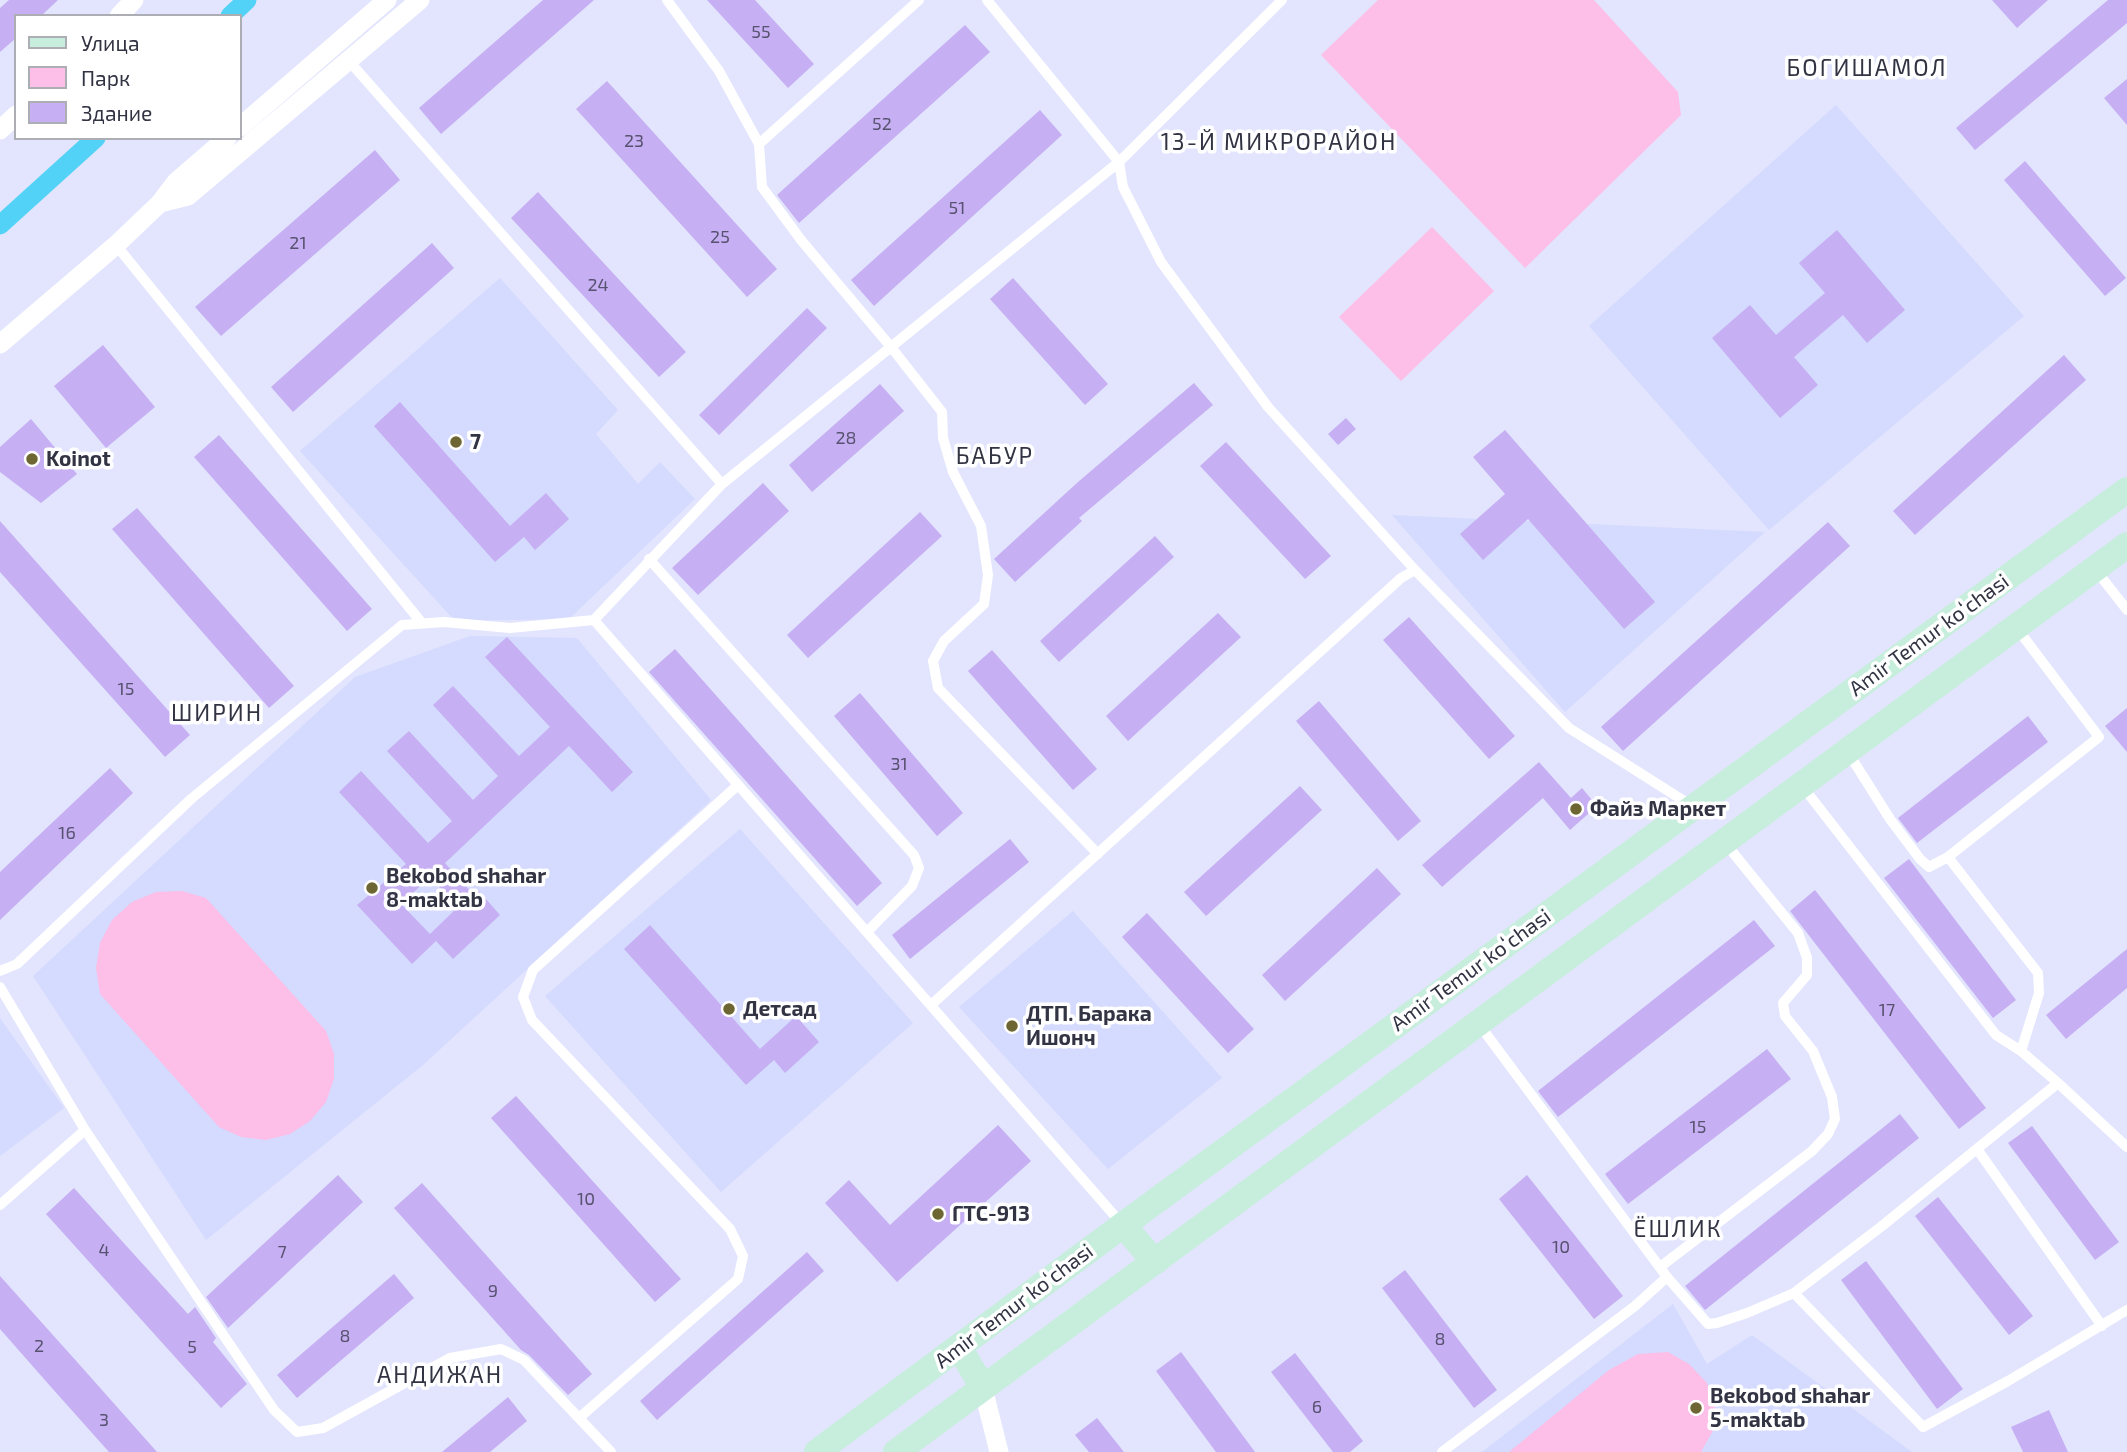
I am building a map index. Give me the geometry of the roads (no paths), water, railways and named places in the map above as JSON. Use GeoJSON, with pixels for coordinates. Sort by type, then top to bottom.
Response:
{"type":"FeatureCollection","features":[{"type":"Feature","properties":{"kind":"street"},"geometry":{"type":"LineString","coordinates":[[121,14],[134,0]]}},
{"type":"Feature","properties":{"kind":"street"},"geometry":{"type":"LineString","coordinates":[[242,125],[387,0]]}},
{"type":"Feature","properties":{"kind":"street"},"geometry":{"type":"LineString","coordinates":[[160,203],[188,196],[420,0]]}},
{"type":"Feature","properties":{"kind":"street"},"geometry":{"type":"LineString","coordinates":[[0,130],[14,117]]}},
{"type":"Feature","properties":{"kind":"street"},"geometry":{"type":"LineString","coordinates":[[0,344],[116,245],[160,203],[177,182],[225,140]]}},
{"type":"Feature","properties":{"kind":"street","name":"Amir Temur koʻchasi"},"geometry":{"type":"LineString","coordinates":[[817,1452],[2127,490]]}},
{"type":"Feature","properties":{"kind":"street","name":"Amir Temur koʻchasi"},"geometry":{"type":"LineString","coordinates":[[896,1452],[2127,545]]}},
{"type":"Feature","properties":{"kind":"street"},"geometry":{"type":"LineString","coordinates":[[1693,807],[1723,841]]}},
{"type":"Feature","properties":{"kind":"street"},"geometry":{"type":"LineString","coordinates":[[1123,1225],[1155,1262]]}},
{"type":"Feature","properties":{"kind":"street"},"geometry":{"type":"LineString","coordinates":[[959,1347],[983,1388],[999,1452]]}},
{"type":"Feature","properties":{"kind":"lane"},"geometry":{"type":"LineString","coordinates":[[667,0],[719,71],[759,144],[762,187],[801,240],[942,412],[943,438],[953,472],[981,526],[988,575],[984,604],[944,641],[933,661],[938,688],[1098,854]]}},
{"type":"Feature","properties":{"kind":"lane"},"geometry":{"type":"LineString","coordinates":[[759,144],[919,0]]}},
{"type":"Feature","properties":{"kind":"lane"},"geometry":{"type":"LineString","coordinates":[[986,0],[1119,162],[1123,187],[1161,261],[1268,407],[1415,570],[1569,728],[1693,807]]}},
{"type":"Feature","properties":{"kind":"lane"},"geometry":{"type":"LineString","coordinates":[[0,971],[17,964],[212,782],[402,625],[421,622],[510,628],[594,620],[722,484],[1119,162],[1282,0]]}},
{"type":"Feature","properties":{"kind":"lane"},"geometry":{"type":"LineString","coordinates":[[349,61],[722,484]]}},
{"type":"Feature","properties":{"kind":"lane"},"geometry":{"type":"LineString","coordinates":[[116,245],[421,622]]}},
{"type":"Feature","properties":{"kind":"lane"},"geometry":{"type":"LineString","coordinates":[[649,559],[914,855],[919,868],[912,886],[867,932]]}},
{"type":"Feature","properties":{"kind":"lane"},"geometry":{"type":"LineString","coordinates":[[2095,568],[2127,610]]}},
{"type":"Feature","properties":{"kind":"lane"},"geometry":{"type":"LineString","coordinates":[[931,1005],[1401,578],[1415,570]]}},
{"type":"Feature","properties":{"kind":"lane"},"geometry":{"type":"LineString","coordinates":[[594,620],[1123,1225]]}},
{"type":"Feature","properties":{"kind":"lane"},"geometry":{"type":"LineString","coordinates":[[1846,751],[1890,819],[1920,859],[1929,867],[1948,857],[2099,737],[2016,626]]}},
{"type":"Feature","properties":{"kind":"lane"},"geometry":{"type":"LineString","coordinates":[[1801,784],[1996,1035],[2021,1051],[2127,1147]]}},
{"type":"Feature","properties":{"kind":"lane"},"geometry":{"type":"LineString","coordinates":[[579,1419],[738,1279],[743,1256],[730,1229],[532,1020],[523,997],[533,970],[738,785]]}},
{"type":"Feature","properties":{"kind":"lane"},"geometry":{"type":"LineString","coordinates":[[1660,1267],[1812,1151],[1828,1133],[1835,1119],[1832,1097],[1813,1052],[1785,1016],[1783,1003],[1807,975],[1807,958],[1798,933],[1723,841]]}},
{"type":"Feature","properties":{"kind":"lane"},"geometry":{"type":"LineString","coordinates":[[1948,857],[2038,973],[2039,993],[2021,1051]]}},
{"type":"Feature","properties":{"kind":"lane"},"geometry":{"type":"LineString","coordinates":[[0,987],[85,1129],[274,1410],[297,1432],[323,1428],[450,1358],[501,1349],[524,1360],[611,1452]]}},
{"type":"Feature","properties":{"kind":"lane"},"geometry":{"type":"LineString","coordinates":[[1478,1023],[1667,1277],[1708,1324],[1747,1313],[1794,1293],[2058,1083]]}},
{"type":"Feature","properties":{"kind":"lane"},"geometry":{"type":"LineString","coordinates":[[0,1205],[85,1129]]}},
{"type":"Feature","properties":{"kind":"lane"},"geometry":{"type":"LineString","coordinates":[[1978,1149],[2102,1326]]}},
{"type":"Feature","properties":{"kind":"lane"},"geometry":{"type":"LineString","coordinates":[[1442,1452],[1635,1306],[1667,1277]]}},
{"type":"Feature","properties":{"kind":"lane"},"geometry":{"type":"LineString","coordinates":[[1794,1293],[1923,1427],[2008,1381],[2127,1310]]}},
{"type":"Feature","properties":{"kind":"waterway"},"geometry":{"type":"LineString","coordinates":[[232,14],[247,0]]}},
{"type":"Feature","properties":{"kind":"waterway"},"geometry":{"type":"LineString","coordinates":[[0,225],[94,140]]}},
{"type":"Feature","properties":{"kind":"place","name":"7"},"geometry":{"type":"Point","coordinates":[456,442]}},
{"type":"Feature","properties":{"kind":"place","name":"Koinot"},"geometry":{"type":"Point","coordinates":[32,459]}},
{"type":"Feature","properties":{"kind":"place","name":"Файз Маркет"},"geometry":{"type":"Point","coordinates":[1576,809]}},
{"type":"Feature","properties":{"kind":"place","name":"Bekobod shahar 8-maktab"},"geometry":{"type":"Point","coordinates":[372,888]}},
{"type":"Feature","properties":{"kind":"place","name":"Детсад"},"geometry":{"type":"Point","coordinates":[729,1009]}},
{"type":"Feature","properties":{"kind":"place","name":"ДТП. Барака Ишонч"},"geometry":{"type":"Point","coordinates":[1012,1026]}},
{"type":"Feature","properties":{"kind":"place","name":"ГТС-913"},"geometry":{"type":"Point","coordinates":[938,1214]}},
{"type":"Feature","properties":{"kind":"place","name":"Bekobod shahar 5-maktab"},"geometry":{"type":"Point","coordinates":[1696,1408]}},
{"type":"Feature","properties":{"kind":"district","name":"БОГИШАМОЛ"},"geometry":{"type":"Point","coordinates":[1867,68]}},
{"type":"Feature","properties":{"kind":"district","name":"13-Й МИКРОРАЙОН"},"geometry":{"type":"Point","coordinates":[1279,142]}},
{"type":"Feature","properties":{"kind":"district","name":"БАБУР"},"geometry":{"type":"Point","coordinates":[995,456]}},
{"type":"Feature","properties":{"kind":"district","name":"ШИРИН"},"geometry":{"type":"Point","coordinates":[217,713]}},
{"type":"Feature","properties":{"kind":"district","name":"ЁШЛИК"},"geometry":{"type":"Point","coordinates":[1678,1229]}},
{"type":"Feature","properties":{"kind":"district","name":"АНДИЖАН"},"geometry":{"type":"Point","coordinates":[440,1375]}}]}
